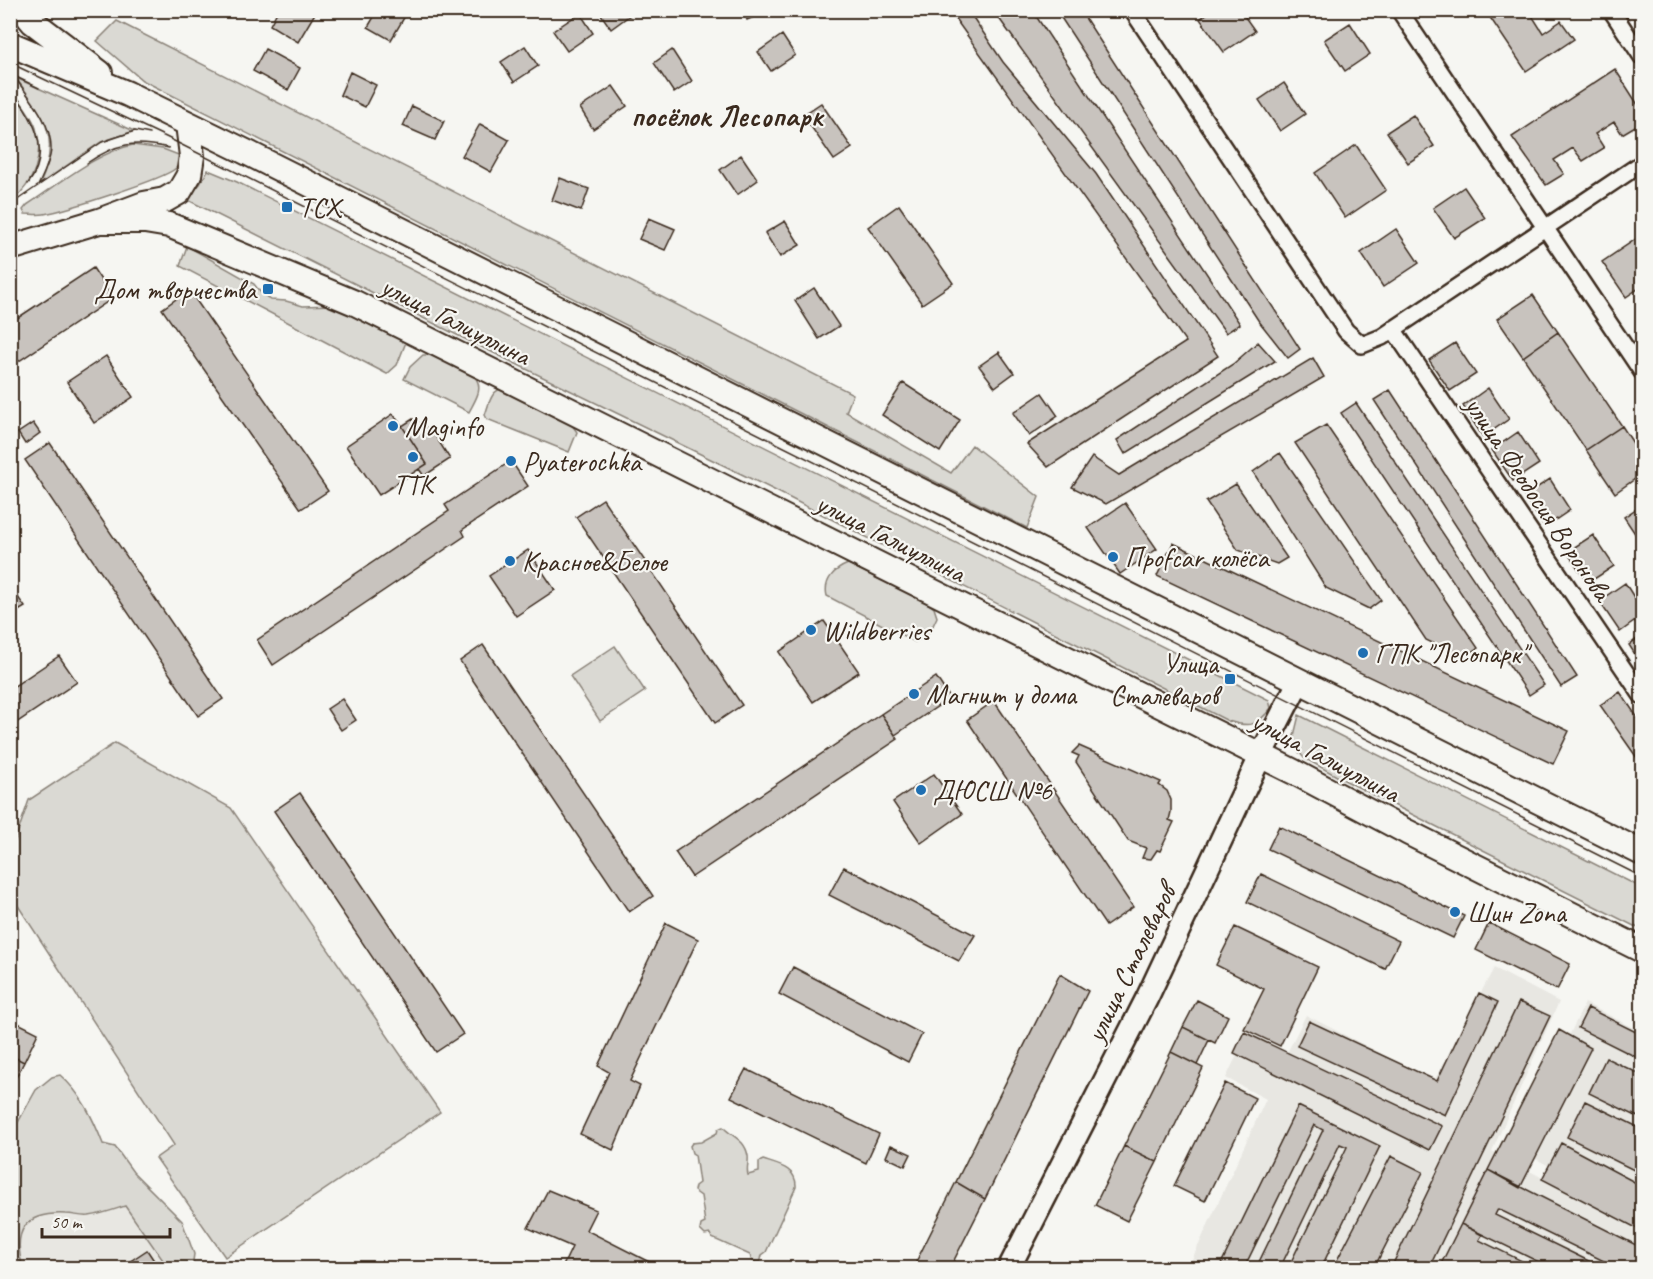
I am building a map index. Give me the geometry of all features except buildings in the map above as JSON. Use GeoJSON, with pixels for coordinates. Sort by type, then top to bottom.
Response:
{"type":"FeatureCollection","features":[{"type":"Feature","properties":{"kind":"main road"},"geometry":{"type":"LineString","coordinates":[[23,10],[33,22],[128,94]]}},
{"type":"Feature","properties":{"kind":"main road","name":"улица Галиуллина"},"geometry":{"type":"LineString","coordinates":[[10,44],[128,94],[1642,853]]}},
{"type":"Feature","properties":{"kind":"main road","name":"улица Галиуллина"},"geometry":{"type":"LineString","coordinates":[[10,248],[99,221],[144,204],[165,200],[179,192],[189,175],[192,156],[188,124]]}},
{"type":"Feature","properties":{"kind":"main road","name":"улица Галиуллина"},"geometry":{"type":"LineString","coordinates":[[99,221],[145,221],[169,225],[355,303],[1261,755],[1416,837],[1642,950]]}},
{"type":"Feature","properties":{"kind":"main road","name":"улица Сталеваров"},"geometry":{"type":"LineString","coordinates":[[1009,1269],[1147,998],[1261,755],[1299,681]]}},
{"type":"Feature","properties":{"kind":"street"},"geometry":{"type":"LineString","coordinates":[[1132,10],[1346,331],[1362,345],[1382,337],[1642,163]]}},
{"type":"Feature","properties":{"kind":"street"},"geometry":{"type":"LineString","coordinates":[[1399,10],[1642,372]]}},
{"type":"Feature","properties":{"kind":"street"},"geometry":{"type":"LineString","coordinates":[[1611,10],[1642,57]]}},
{"type":"Feature","properties":{"kind":"street","name":"улица Феодосия Воронова"},"geometry":{"type":"LineString","coordinates":[[1393,329],[1642,696]]}},
{"type":"Feature","properties":{"kind":"shaded area"},"geometry":{"type":"Polygon","coordinates":[[[117,21],[853,394],[846,412],[951,473],[972,445],[1039,497],[1027,528],[142,80],[97,41],[117,21]]]}},
{"type":"Feature","properties":{"kind":"shaded area"},"geometry":{"type":"Polygon","coordinates":[[[16,78],[134,131],[101,142],[40,184],[49,153],[49,139],[41,116],[16,78]]]}},
{"type":"Feature","properties":{"kind":"shaded area"},"geometry":{"type":"Polygon","coordinates":[[[10,88],[34,122],[39,149],[31,177],[20,194],[12,201],[10,197],[10,88]]]}},
{"type":"Feature","properties":{"kind":"shaded area"},"geometry":{"type":"Polygon","coordinates":[[[133,145],[163,149],[181,156],[180,161],[176,168],[168,173],[113,194],[55,212],[25,214],[23,210],[27,205],[78,170],[119,149],[133,145]]]}},
{"type":"Feature","properties":{"kind":"shaded area"},"geometry":{"type":"Polygon","coordinates":[[[208,170],[237,182],[1269,700],[1271,708],[1253,724],[1228,721],[770,488],[186,199],[200,184],[208,170]]]}},
{"type":"Feature","properties":{"kind":"shaded area"},"geometry":{"type":"Polygon","coordinates":[[[187,246],[254,284],[271,300],[303,306],[333,305],[406,342],[397,365],[387,374],[180,266],[187,246]]]}},
{"type":"Feature","properties":{"kind":"shaded area"},"geometry":{"type":"Polygon","coordinates":[[[423,355],[432,355],[475,377],[479,390],[469,412],[404,379],[410,367],[423,355]]]}},
{"type":"Feature","properties":{"kind":"shaded area"},"geometry":{"type":"Polygon","coordinates":[[[505,388],[569,421],[577,432],[569,452],[487,419],[485,415],[491,398],[497,391],[505,388]]]}},
{"type":"Feature","properties":{"kind":"shaded area"},"geometry":{"type":"Polygon","coordinates":[[[848,564],[923,600],[934,608],[937,617],[930,632],[915,642],[827,596],[828,580],[848,564]]]}},
{"type":"Feature","properties":{"kind":"shaded area"},"geometry":{"type":"Polygon","coordinates":[[[615,646],[645,691],[600,721],[570,676],[615,646]]]}},
{"type":"Feature","properties":{"kind":"shaded area"},"geometry":{"type":"Polygon","coordinates":[[[1299,715],[1642,888],[1642,930],[1304,758],[1292,744],[1299,715]]]}},
{"type":"Feature","properties":{"kind":"shaded area"},"geometry":{"type":"Polygon","coordinates":[[[115,743],[231,808],[440,1112],[225,1257],[156,1158],[174,1145],[11,895],[11,852],[29,800],[115,743]]]}},
{"type":"Feature","properties":{"kind":"shaded area"},"geometry":{"type":"Polygon","coordinates":[[[1494,968],[1559,1002],[1492,1151],[1642,1231],[1642,1268],[1188,1268],[1266,1099],[1226,1078],[1247,1034],[1287,1053],[1306,1015],[1434,1081],[1494,968]]]}},
{"type":"Feature","properties":{"kind":"shaded area"},"geometry":{"type":"Polygon","coordinates":[[[1585,1003],[1642,1032],[1642,1215],[1515,1148],[1585,1003]]]}},
{"type":"Feature","properties":{"kind":"shaded area"},"geometry":{"type":"Polygon","coordinates":[[[60,1075],[86,1106],[103,1144],[115,1147],[133,1172],[182,1221],[194,1254],[192,1268],[167,1266],[125,1206],[89,1216],[52,1214],[31,1220],[25,1226],[19,1243],[23,1268],[11,1268],[11,1135],[36,1090],[52,1077],[60,1075]]]}},
{"type":"Feature","properties":{"kind":"shaded area"},"geometry":{"type":"Polygon","coordinates":[[[723,1127],[744,1146],[748,1156],[748,1175],[759,1172],[759,1162],[763,1160],[786,1168],[795,1181],[796,1187],[766,1252],[759,1262],[752,1261],[750,1255],[712,1238],[710,1234],[705,1235],[700,1230],[701,1225],[705,1223],[701,1196],[694,1191],[695,1186],[699,1183],[695,1155],[690,1146],[692,1143],[701,1142],[717,1133],[718,1129],[723,1127]]]}},
{"type":"Feature","properties":{"kind":"shaded area"},"geometry":{"type":"Polygon","coordinates":[[[114,1177],[178,1268],[11,1268],[10,1208],[114,1177]]]}},
{"type":"Feature","properties":{"kind":"tram line"},"geometry":{"type":"LineString","coordinates":[[10,63],[168,138],[1642,877]]}},
{"type":"Feature","properties":{"kind":"tram line"},"geometry":{"type":"LineString","coordinates":[[10,74],[39,88]]}},
{"type":"Feature","properties":{"kind":"tram line"},"geometry":{"type":"LineString","coordinates":[[15,78],[39,111],[48,130],[51,150],[38,186]]}},
{"type":"Feature","properties":{"kind":"tram line"},"geometry":{"type":"LineString","coordinates":[[10,87],[37,133],[39,158],[36,171],[28,184]]}},
{"type":"Feature","properties":{"kind":"tram line"},"geometry":{"type":"LineString","coordinates":[[10,205],[102,142],[135,131],[150,134]]}},
{"type":"Feature","properties":{"kind":"tram line"},"geometry":{"type":"LineString","coordinates":[[87,163],[108,151],[126,145],[146,144],[169,148]]}},
{"type":"Feature","properties":{"kind":"place","name":"ТСХ"},"geometry":{"type":"Point","coordinates":[287,207]}},
{"type":"Feature","properties":{"kind":"place","name":"Дом творчества"},"geometry":{"type":"Point","coordinates":[268,289]}},
{"type":"Feature","properties":{"kind":"place","name":"Maginfo"},"geometry":{"type":"Point","coordinates":[393,426]}},
{"type":"Feature","properties":{"kind":"place","name":"ТТК"},"geometry":{"type":"Point","coordinates":[413,457]}},
{"type":"Feature","properties":{"kind":"place","name":"Pyaterochka"},"geometry":{"type":"Point","coordinates":[511,461]}},
{"type":"Feature","properties":{"kind":"place","name":"Проfcar колёса"},"geometry":{"type":"Point","coordinates":[1113,557]}},
{"type":"Feature","properties":{"kind":"place","name":"Красное&Белое"},"geometry":{"type":"Point","coordinates":[510,561]}},
{"type":"Feature","properties":{"kind":"place","name":"Wildberries"},"geometry":{"type":"Point","coordinates":[811,630]}},
{"type":"Feature","properties":{"kind":"place","name":"ГПК \"Лесопарк\""},"geometry":{"type":"Point","coordinates":[1363,653]}},
{"type":"Feature","properties":{"kind":"place","name":"Улица Сталеваров"},"geometry":{"type":"Point","coordinates":[1230,679]}},
{"type":"Feature","properties":{"kind":"place","name":"Магнит у дома"},"geometry":{"type":"Point","coordinates":[914,694]}},
{"type":"Feature","properties":{"kind":"place","name":"ДЮСШ №6"},"geometry":{"type":"Point","coordinates":[921,790]}},
{"type":"Feature","properties":{"kind":"place","name":"Шин Zona"},"geometry":{"type":"Point","coordinates":[1455,912]}},
{"type":"Feature","properties":{"kind":"district","name":"посёлок Лесопарк"},"geometry":{"type":"Point","coordinates":[727,116]}}]}
